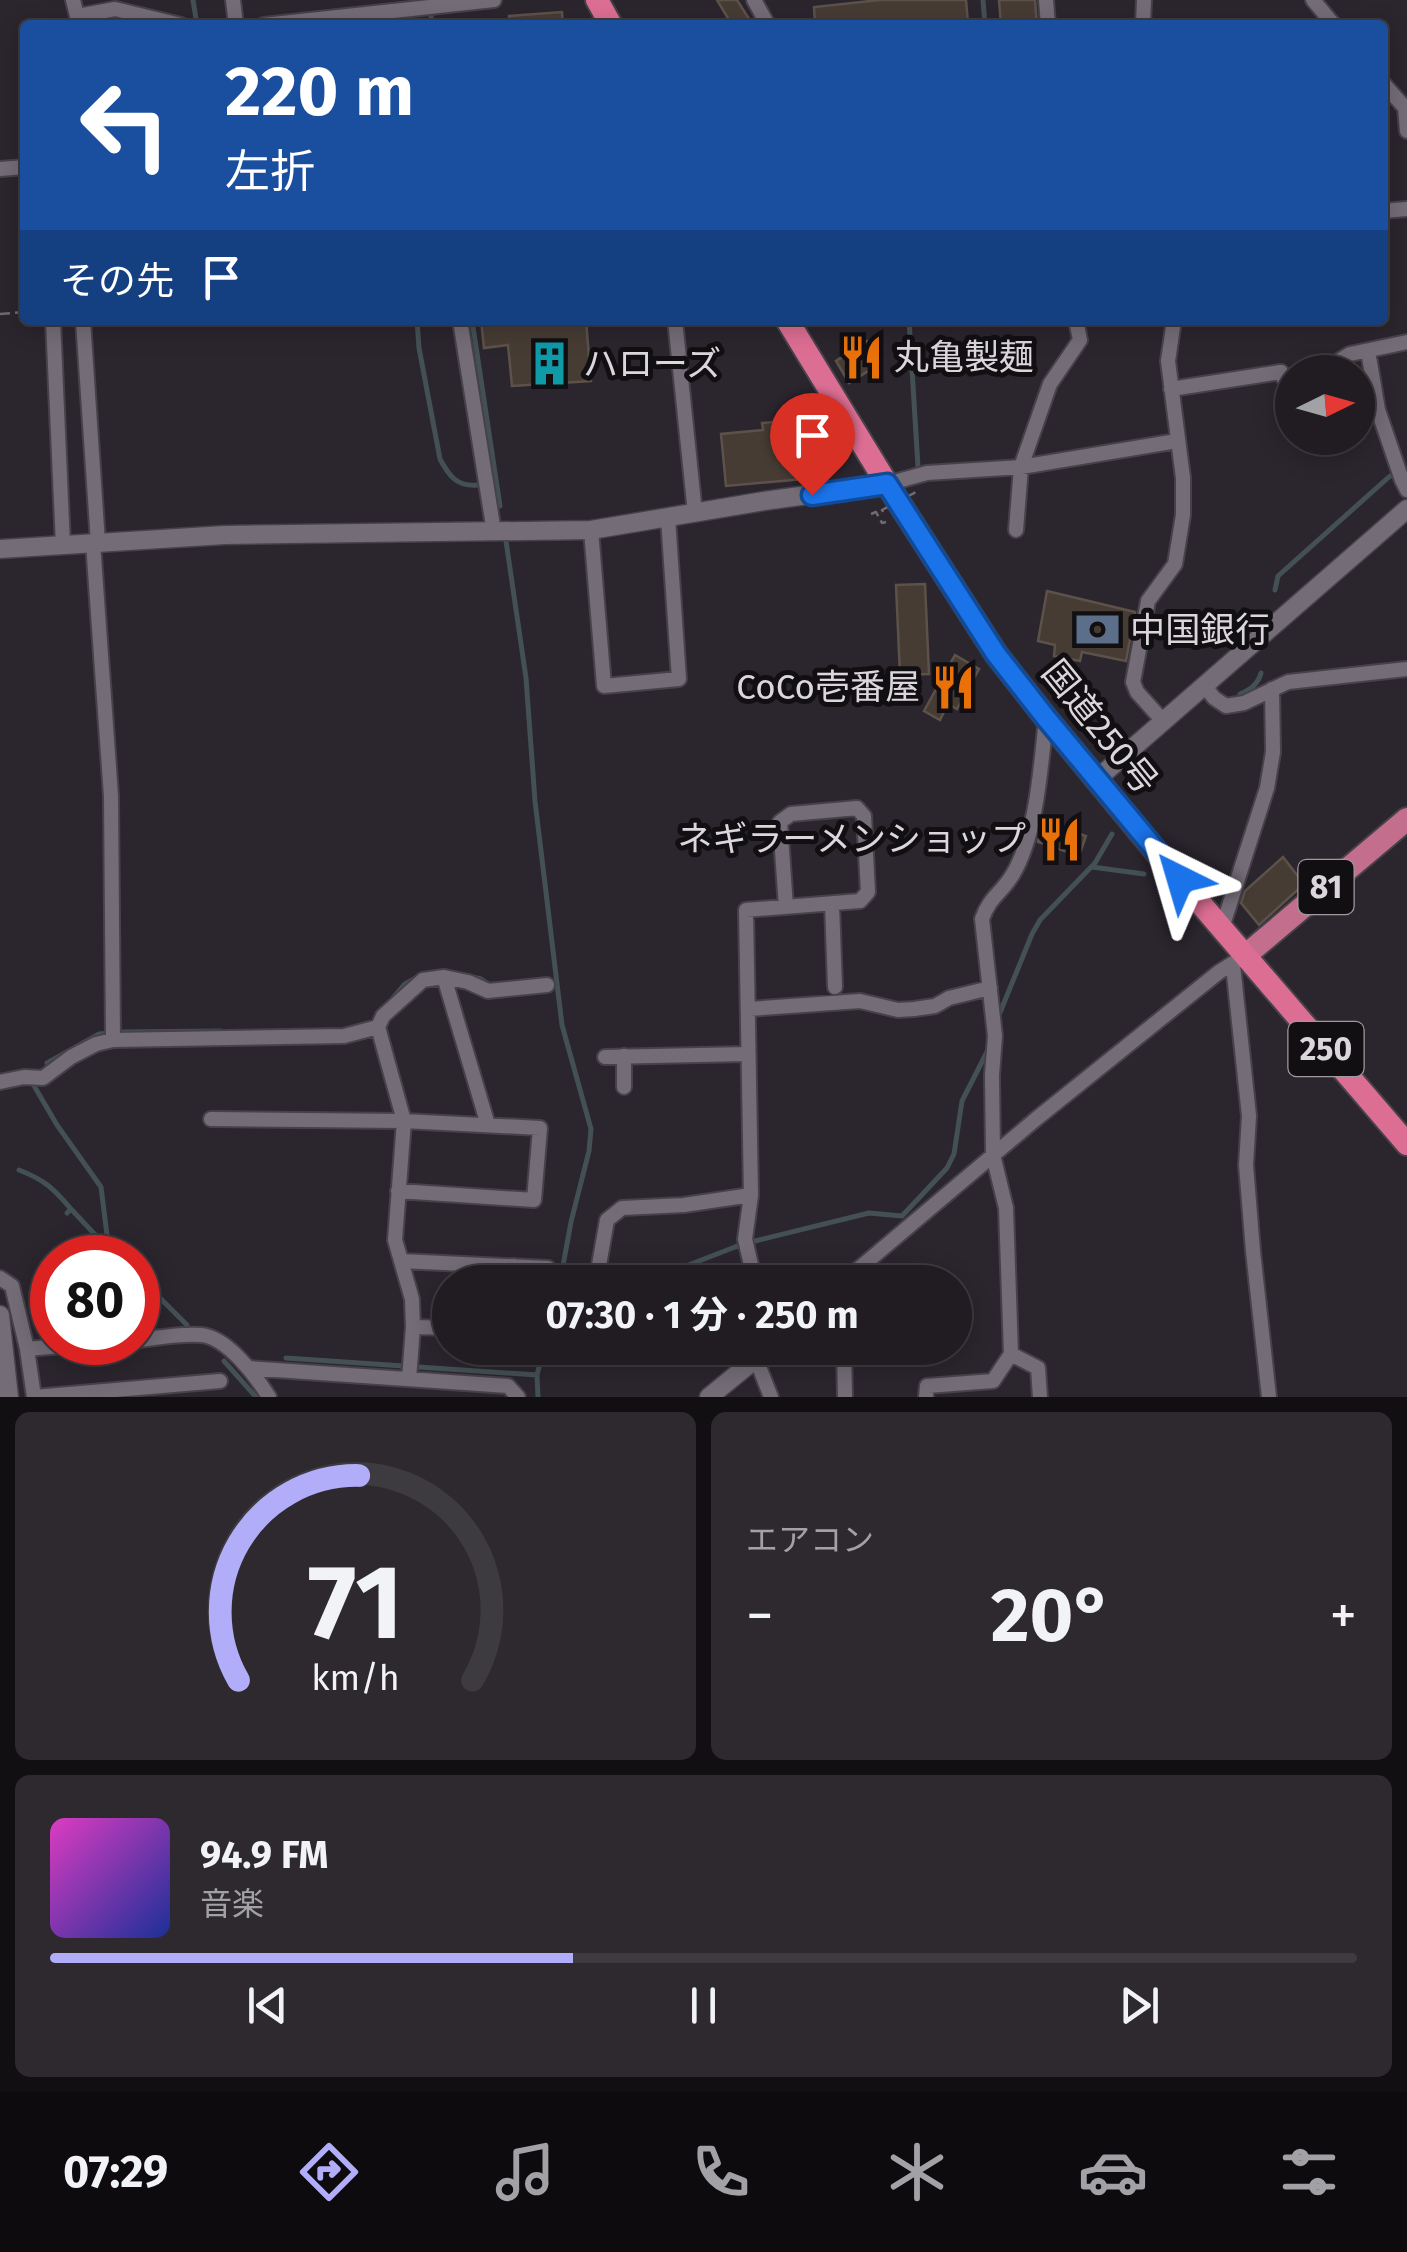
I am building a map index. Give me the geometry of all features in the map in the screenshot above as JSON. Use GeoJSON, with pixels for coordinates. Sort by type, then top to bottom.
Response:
{"type":"FeatureCollection","features":[{"type":"Feature","properties":{"kind":"highway","name":"国道250号"},"geometry":{"type":"LineString","coordinates":[[790,325],[887,484],[1045,725],[1098,779],[1222,928],[1239,960],[1407,1144]]}},
{"type":"Feature","properties":{"kind":"main road","name":"81"},"geometry":{"type":"LineString","coordinates":[[1239,960],[1407,820]]}},
{"type":"Feature","properties":{"kind":"street"},"geometry":{"type":"LineString","coordinates":[[348,20],[386,18],[429,7],[494,0]]}},
{"type":"Feature","properties":{"kind":"street"},"geometry":{"type":"LineString","coordinates":[[1313,0],[1330,20]]}},
{"type":"Feature","properties":{"kind":"street"},"geometry":{"type":"LineString","coordinates":[[82,20],[115,9],[160,20]]}},
{"type":"Feature","properties":{"kind":"street"},"geometry":{"type":"LineString","coordinates":[[1388,89],[1406,109],[1407,131]]}},
{"type":"Feature","properties":{"kind":"street"},"geometry":{"type":"LineString","coordinates":[[53,325],[63,545]]}},
{"type":"Feature","properties":{"kind":"street"},"geometry":{"type":"LineString","coordinates":[[83,325],[111,796],[113,1036]]}},
{"type":"Feature","properties":{"kind":"street"},"geometry":{"type":"LineString","coordinates":[[461,325],[494,532]]}},
{"type":"Feature","properties":{"kind":"street"},"geometry":{"type":"LineString","coordinates":[[676,325],[695,513]]}},
{"type":"Feature","properties":{"kind":"street"},"geometry":{"type":"LineString","coordinates":[[1016,530],[1021,467],[1050,384],[1080,340],[1077,325]]}},
{"type":"Feature","properties":{"kind":"street"},"geometry":{"type":"LineString","coordinates":[[1163,721],[1132,682],[1148,601],[1175,564],[1183,514],[1183,478],[1168,361],[1173,325]]}},
{"type":"Feature","properties":{"kind":"street"},"geometry":{"type":"LineString","coordinates":[[1348,355],[1407,342]]}},
{"type":"Feature","properties":{"kind":"street"},"geometry":{"type":"LineString","coordinates":[[1368,351],[1378,410],[1402,479]]}},
{"type":"Feature","properties":{"kind":"street"},"geometry":{"type":"LineString","coordinates":[[1171,390],[1275,373]]}},
{"type":"Feature","properties":{"kind":"street"},"geometry":{"type":"LineString","coordinates":[[0,548],[224,535],[591,530],[887,484],[927,473],[1021,467],[1177,441]]}},
{"type":"Feature","properties":{"kind":"street"},"geometry":{"type":"LineString","coordinates":[[1098,779],[1407,508]]}},
{"type":"Feature","properties":{"kind":"street"},"geometry":{"type":"LineString","coordinates":[[591,530],[604,686],[679,679],[668,518]]}},
{"type":"Feature","properties":{"kind":"street"},"geometry":{"type":"LineString","coordinates":[[1204,686],[1226,706],[1244,703],[1288,682],[1407,669]]}},
{"type":"Feature","properties":{"kind":"street"},"geometry":{"type":"LineString","coordinates":[[1222,928],[1267,788],[1273,752],[1272,690]]}},
{"type":"Feature","properties":{"kind":"street"},"geometry":{"type":"LineString","coordinates":[[926,1397],[927,1386],[993,1381],[1011,1354],[1006,1208],[993,1155],[995,1036],[982,920],[988,902],[1014,874],[1025,843],[1034,815],[1045,725]]}},
{"type":"Feature","properties":{"kind":"street"},"geometry":{"type":"LineString","coordinates":[[751,1265],[745,1243],[751,1196],[746,910],[832,904],[860,901],[868,892],[864,816],[857,808],[791,814],[780,822],[786,907]]}},
{"type":"Feature","properties":{"kind":"street"},"geometry":{"type":"LineString","coordinates":[[832,904],[835,986]]}},
{"type":"Feature","properties":{"kind":"street"},"geometry":{"type":"LineString","coordinates":[[863,1265],[993,1155],[1239,960],[1248,1116],[1246,1165],[1268,1397]]}},
{"type":"Feature","properties":{"kind":"street"},"geometry":{"type":"LineString","coordinates":[[444,978],[488,1125]]}},
{"type":"Feature","properties":{"kind":"street"},"geometry":{"type":"LineString","coordinates":[[409,1370],[412,1299],[394,1240],[404,1121],[378,1027],[383,1016],[423,980],[468,982],[488,991],[546,985]]}},
{"type":"Feature","properties":{"kind":"street"},"geometry":{"type":"LineString","coordinates":[[749,1009],[860,1001],[898,1010],[914,1009],[990,988]]}},
{"type":"Feature","properties":{"kind":"street"},"geometry":{"type":"LineString","coordinates":[[0,1082],[43,1078],[71,1057],[113,1036],[344,1036],[378,1027]]}},
{"type":"Feature","properties":{"kind":"street"},"geometry":{"type":"LineString","coordinates":[[605,1057],[747,1054]]}},
{"type":"Feature","properties":{"kind":"street"},"geometry":{"type":"LineString","coordinates":[[624,1056],[624,1087]]}},
{"type":"Feature","properties":{"kind":"street"},"geometry":{"type":"LineString","coordinates":[[211,1119],[404,1121],[540,1128],[534,1200],[398,1191]]}},
{"type":"Feature","properties":{"kind":"street"},"geometry":{"type":"LineString","coordinates":[[599,1265],[608,1220],[622,1208],[751,1196]]}},
{"type":"Feature","properties":{"kind":"street"},"geometry":{"type":"LineString","coordinates":[[401,1261],[491,1265]]}},
{"type":"Feature","properties":{"kind":"street"},"geometry":{"type":"LineString","coordinates":[[0,1278],[12,1286],[34,1397],[220,1381]]}},
{"type":"Feature","properties":{"kind":"street"},"geometry":{"type":"LineString","coordinates":[[0,1315],[9,1397]]}},
{"type":"Feature","properties":{"kind":"street"},"geometry":{"type":"LineString","coordinates":[[413,1326],[432,1327]]}},
{"type":"Feature","properties":{"kind":"street"},"geometry":{"type":"LineString","coordinates":[[160,1338],[203,1335],[224,1344],[269,1397]]}},
{"type":"Feature","properties":{"kind":"street"},"geometry":{"type":"LineString","coordinates":[[1011,1354],[1038,1368],[1040,1397]]}},
{"type":"Feature","properties":{"kind":"street"},"geometry":{"type":"LineString","coordinates":[[710,1397],[745,1365]]}},
{"type":"Feature","properties":{"kind":"street"},"geometry":{"type":"LineString","coordinates":[[763,1365],[771,1397]]}},
{"type":"Feature","properties":{"kind":"street"},"geometry":{"type":"LineString","coordinates":[[843,1365],[845,1397]]}},
{"type":"Feature","properties":{"kind":"street"},"geometry":{"type":"LineString","coordinates":[[248,1368],[409,1370],[508,1386],[518,1397]]}},
{"type":"Feature","properties":{"kind":"path"},"geometry":{"type":"LineString","coordinates":[[872,514],[916,492]]}},
{"type":"Feature","properties":{"kind":"path"},"geometry":{"type":"LineString","coordinates":[[880,513],[882,524],[886,519]]}},
{"type":"Feature","properties":{"kind":"building"},"geometry":{"type":"Polygon","coordinates":[[[717,0],[737,0],[750,20],[729,20],[717,0]]]}},
{"type":"Feature","properties":{"kind":"building"},"geometry":{"type":"Polygon","coordinates":[[[880,0],[966,0],[968,20],[815,20],[814,7],[880,0]]]}},
{"type":"Feature","properties":{"kind":"building"},"geometry":{"type":"Polygon","coordinates":[[[999,0],[1035,0],[1037,20],[1001,20],[999,0]]]}},
{"type":"Feature","properties":{"kind":"building"},"geometry":{"type":"Polygon","coordinates":[[[562,12],[563,20],[509,20],[509,16],[562,12]]]}},
{"type":"Feature","properties":{"kind":"building","name":"ハローズ"},"geometry":{"type":"Polygon","coordinates":[[[482,325],[586,325],[591,381],[512,386],[508,345],[484,348],[482,325]]]}},
{"type":"Feature","properties":{"kind":"building"},"geometry":{"type":"Polygon","coordinates":[[[867,341],[881,363],[849,383],[836,361],[867,341]]]}},
{"type":"Feature","properties":{"kind":"building"},"geometry":{"type":"Polygon","coordinates":[[[811,419],[812,426],[821,425],[826,477],[726,486],[721,434],[763,430],[762,423],[811,419]]]}},
{"type":"Feature","properties":{"kind":"building"},"geometry":{"type":"Polygon","coordinates":[[[925,584],[929,674],[900,675],[896,585],[925,584]]]}},
{"type":"Feature","properties":{"kind":"building"},"geometry":{"type":"Polygon","coordinates":[[[1047,591],[1135,612],[1126,661],[1082,652],[1080,661],[1054,656],[1055,645],[1038,641],[1047,591]]]}},
{"type":"Feature","properties":{"kind":"building","name":"CoCo壱番屋"},"geometry":{"type":"Polygon","coordinates":[[[955,655],[979,669],[957,709],[948,704],[940,720],[924,711],[955,655]]]}},
{"type":"Feature","properties":{"kind":"building"},"geometry":{"type":"Polygon","coordinates":[[[1043,821],[1086,836],[1079,856],[1038,842],[1043,821]]]}},
{"type":"Feature","properties":{"kind":"building"},"geometry":{"type":"Polygon","coordinates":[[[1283,857],[1304,884],[1259,925],[1241,903],[1245,891],[1283,857]]]}},
{"type":"Feature","properties":{"kind":"waterway"},"geometry":{"type":"LineString","coordinates":[[193,0],[196,20]]}},
{"type":"Feature","properties":{"kind":"waterway"},"geometry":{"type":"LineString","coordinates":[[429,0],[431,20]]}},
{"type":"Feature","properties":{"kind":"waterway"},"geometry":{"type":"LineString","coordinates":[[983,0],[985,20]]}},
{"type":"Feature","properties":{"kind":"waterway"},"geometry":{"type":"LineString","coordinates":[[417,325],[440,459],[454,479],[478,485]]}},
{"type":"Feature","properties":{"kind":"waterway"},"geometry":{"type":"LineString","coordinates":[[473,325],[500,506]]}},
{"type":"Feature","properties":{"kind":"waterway"},"geometry":{"type":"LineString","coordinates":[[909,325],[918,467]]}},
{"type":"Feature","properties":{"kind":"waterway"},"geometry":{"type":"LineString","coordinates":[[1275,590],[1278,576],[1390,476],[1399,476]]}},
{"type":"Feature","properties":{"kind":"waterway"},"geometry":{"type":"LineString","coordinates":[[506,541],[526,678],[535,801],[562,1025],[591,1129],[563,1265]]}},
{"type":"Feature","properties":{"kind":"waterway"},"geometry":{"type":"LineString","coordinates":[[1240,694],[1254,686],[1261,673]]}},
{"type":"Feature","properties":{"kind":"waterway"},"geometry":{"type":"LineString","coordinates":[[997,1020],[1040,920],[1095,863],[1112,834]]}},
{"type":"Feature","properties":{"kind":"waterway"},"geometry":{"type":"LineString","coordinates":[[1092,867],[1144,874]]}},
{"type":"Feature","properties":{"kind":"waterway"},"geometry":{"type":"LineString","coordinates":[[393,998],[405,984],[423,974]]}},
{"type":"Feature","properties":{"kind":"waterway"},"geometry":{"type":"LineString","coordinates":[[468,976],[490,985]]}},
{"type":"Feature","properties":{"kind":"waterway"},"geometry":{"type":"LineString","coordinates":[[47,1063],[99,1034],[220,1031]]}},
{"type":"Feature","properties":{"kind":"waterway"},"geometry":{"type":"LineString","coordinates":[[689,1265],[755,1241],[869,1213],[902,1216],[947,1168],[954,1154],[962,1101],[988,1050]]}},
{"type":"Feature","properties":{"kind":"waterway"},"geometry":{"type":"LineString","coordinates":[[33,1084],[101,1187],[107,1235]]}},
{"type":"Feature","properties":{"kind":"waterway"},"geometry":{"type":"LineString","coordinates":[[19,1170],[48,1186],[71,1209]]}},
{"type":"Feature","properties":{"kind":"waterway"},"geometry":{"type":"LineString","coordinates":[[67,1213],[71,1209],[95,1235]]}},
{"type":"Feature","properties":{"kind":"waterway"},"geometry":{"type":"LineString","coordinates":[[160,1298],[187,1325]]}},
{"type":"Feature","properties":{"kind":"waterway"},"geometry":{"type":"LineString","coordinates":[[286,1358],[537,1375]]}},
{"type":"Feature","properties":{"kind":"waterway"},"geometry":{"type":"LineString","coordinates":[[224,1361],[256,1397]]}},
{"type":"Feature","properties":{"kind":"waterway"},"geometry":{"type":"LineString","coordinates":[[538,1397],[540,1365]]}},
{"type":"Feature","properties":{"kind":"place","name":"丸亀製麺"},"geometry":{"type":"Point","coordinates":[861,357]}},
{"type":"Feature","properties":{"kind":"place","name":"ハローズ"},"geometry":{"type":"Point","coordinates":[550,364]}},
{"type":"Feature","properties":{"kind":"place","name":"中国銀行"},"geometry":{"type":"Point","coordinates":[1097,630]}},
{"type":"Feature","properties":{"kind":"place","name":"CoCo壱番屋"},"geometry":{"type":"Point","coordinates":[953,687]}},
{"type":"Feature","properties":{"kind":"place","name":"ネギラーメンショップ"},"geometry":{"type":"Point","coordinates":[1059,839]}},
{"type":"Feature","properties":{"kind":"route"},"geometry":{"type":"LineString","coordinates":[[812,495],[887,484],[996,654],[1180,879]]}}]}
